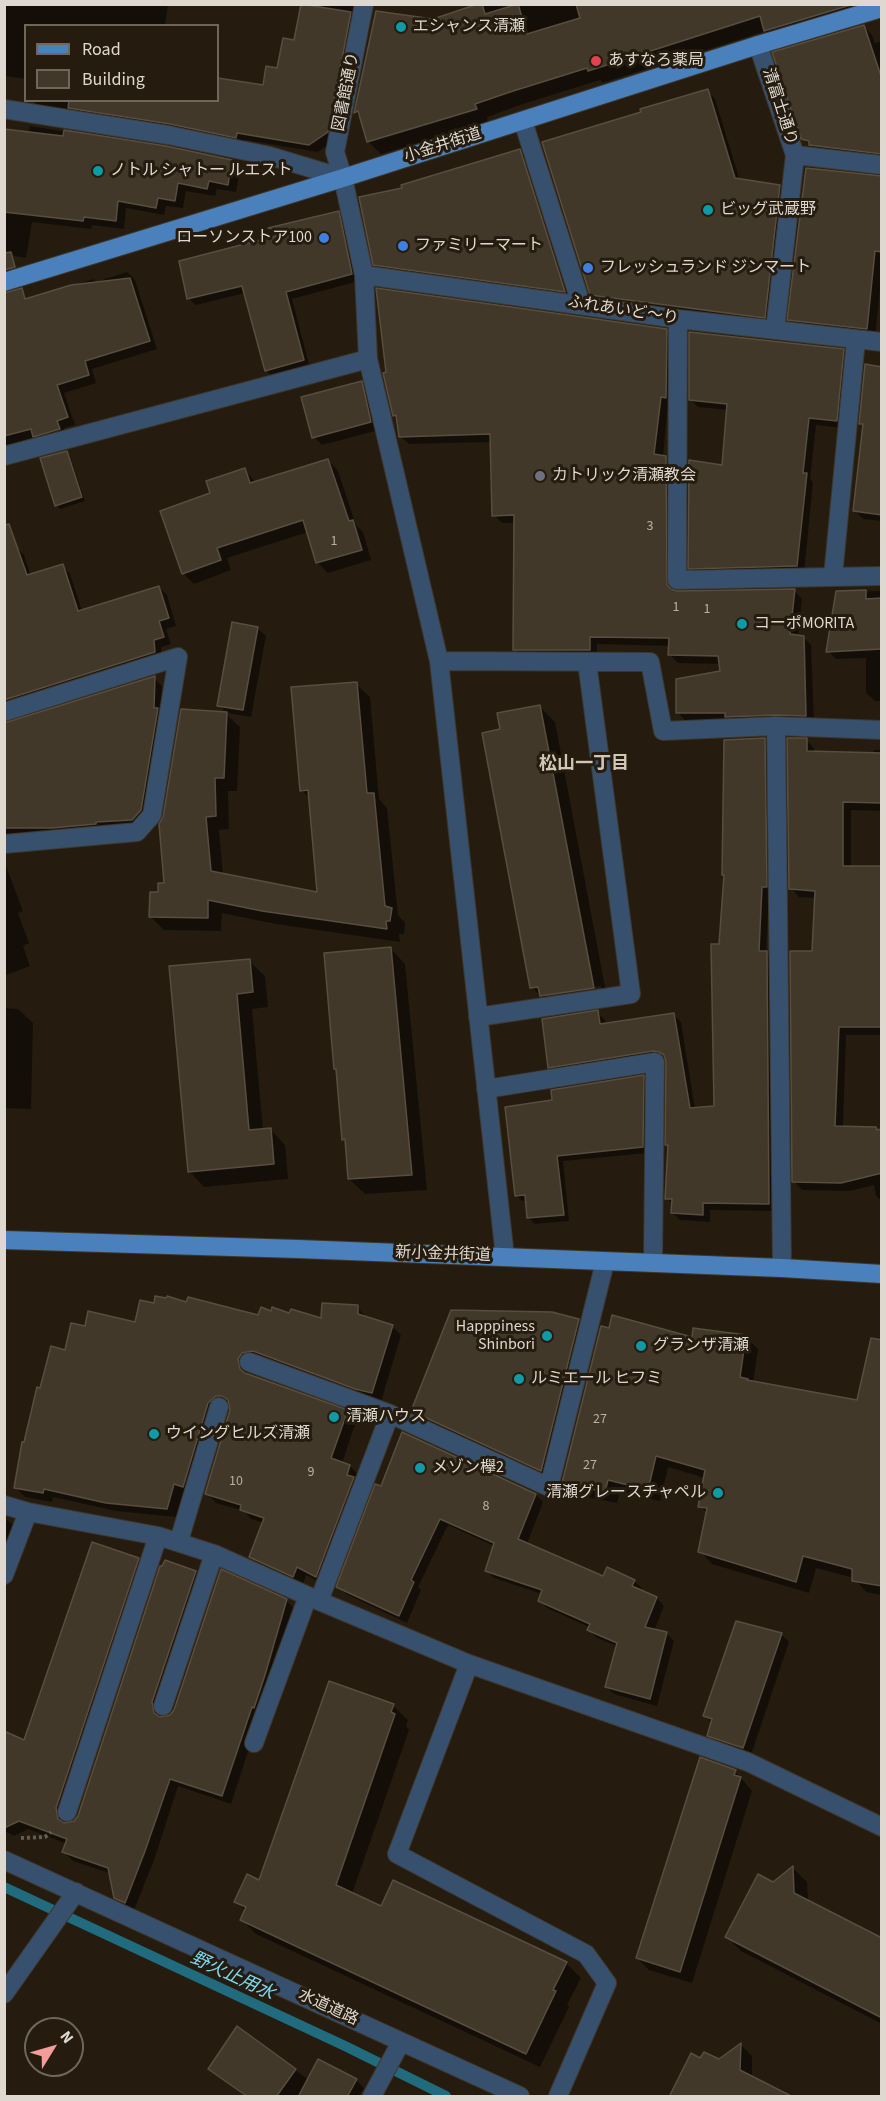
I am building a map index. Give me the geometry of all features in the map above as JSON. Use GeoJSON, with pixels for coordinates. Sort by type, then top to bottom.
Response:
{"type":"FeatureCollection","features":[{"type":"Feature","properties":{"kind":"main road","name":"小金井街道"},"geometry":{"type":"LineString","coordinates":[[4,282],[344,178],[758,45],[882,8]]}},
{"type":"Feature","properties":{"kind":"main road","name":"新小金井街道"},"geometry":{"type":"LineString","coordinates":[[4,1240],[505,1257],[882,1274]]}},
{"type":"Feature","properties":{"kind":"street","name":"図書館通り"},"geometry":{"type":"LineString","coordinates":[[364,4],[335,152],[344,178],[364,275],[368,359],[439,661],[505,1257]]}},
{"type":"Feature","properties":{"kind":"street","name":"清富士通り"},"geometry":{"type":"LineString","coordinates":[[758,45],[795,156],[882,165]]}},
{"type":"Feature","properties":{"kind":"street"},"geometry":{"type":"LineString","coordinates":[[4,109],[168,135],[270,156],[344,178]]}},
{"type":"Feature","properties":{"kind":"street"},"geometry":{"type":"LineString","coordinates":[[523,121],[581,304]]}},
{"type":"Feature","properties":{"kind":"street"},"geometry":{"type":"LineString","coordinates":[[776,330],[795,156]]}},
{"type":"Feature","properties":{"kind":"street","name":"ふれあいど～り"},"geometry":{"type":"LineString","coordinates":[[364,275],[581,304],[678,320],[882,342]]}},
{"type":"Feature","properties":{"kind":"street"},"geometry":{"type":"LineString","coordinates":[[678,320],[677,580],[882,576]]}},
{"type":"Feature","properties":{"kind":"street"},"geometry":{"type":"LineString","coordinates":[[833,576],[856,339]]}},
{"type":"Feature","properties":{"kind":"street"},"geometry":{"type":"LineString","coordinates":[[4,456],[368,359]]}},
{"type":"Feature","properties":{"kind":"street"},"geometry":{"type":"LineString","coordinates":[[4,712],[178,657],[152,815],[137,832],[4,844]]}},
{"type":"Feature","properties":{"kind":"street"},"geometry":{"type":"LineString","coordinates":[[439,661],[650,662],[663,731],[776,726],[882,730]]}},
{"type":"Feature","properties":{"kind":"street"},"geometry":{"type":"LineString","coordinates":[[478,1017],[631,994],[587,662]]}},
{"type":"Feature","properties":{"kind":"street"},"geometry":{"type":"LineString","coordinates":[[776,726],[782,1268]]}},
{"type":"Feature","properties":{"kind":"street"},"geometry":{"type":"LineString","coordinates":[[486,1089],[655,1062],[653,1263]]}},
{"type":"Feature","properties":{"kind":"street"},"geometry":{"type":"LineString","coordinates":[[249,1362],[390,1414],[549,1487],[605,1262]]}},
{"type":"Feature","properties":{"kind":"street"},"geometry":{"type":"LineString","coordinates":[[178,1541],[219,1407]]}},
{"type":"Feature","properties":{"kind":"street"},"geometry":{"type":"LineString","coordinates":[[254,1743],[390,1414]]}},
{"type":"Feature","properties":{"kind":"street"},"geometry":{"type":"LineString","coordinates":[[4,1505],[28,1512],[158,1536],[214,1554],[469,1664],[748,1762],[882,1827]]}},
{"type":"Feature","properties":{"kind":"street"},"geometry":{"type":"LineString","coordinates":[[4,1575],[28,1512]]}},
{"type":"Feature","properties":{"kind":"street"},"geometry":{"type":"LineString","coordinates":[[67,1812],[158,1536]]}},
{"type":"Feature","properties":{"kind":"street"},"geometry":{"type":"LineString","coordinates":[[163,1706],[214,1554]]}},
{"type":"Feature","properties":{"kind":"street"},"geometry":{"type":"LineString","coordinates":[[469,1664],[398,1854],[586,1954],[607,1983],[558,2097]]}},
{"type":"Feature","properties":{"kind":"street","name":"水道道路"},"geometry":{"type":"LineString","coordinates":[[4,1860],[71,1899],[520,2097]]}},
{"type":"Feature","properties":{"kind":"street"},"geometry":{"type":"LineString","coordinates":[[4,1994],[71,1899]]}},
{"type":"Feature","properties":{"kind":"street"},"geometry":{"type":"LineString","coordinates":[[372,2097],[399,2045]]}},
{"type":"Feature","properties":{"kind":"path"},"geometry":{"type":"LineString","coordinates":[[17,1838],[45,1837],[60,1826],[67,1812]]}},
{"type":"Feature","properties":{"kind":"building"},"geometry":{"type":"Polygon","coordinates":[[[301,4],[351,12],[328,132],[309,145],[237,133],[236,138],[170,124],[68,108],[69,102],[219,102],[219,78],[263,85],[266,66],[277,68],[283,38],[294,40],[301,4]]]}},
{"type":"Feature","properties":{"kind":"building"},"geometry":{"type":"Polygon","coordinates":[[[482,4],[485,14],[518,4],[527,34],[580,18],[576,4],[854,4],[764,31],[760,16],[588,71],[587,68],[510,92],[475,104],[477,109],[367,142],[358,111],[354,113],[376,11],[433,19],[482,4]]]}},
{"type":"Feature","properties":{"kind":"building"},"geometry":{"type":"Polygon","coordinates":[[[864,25],[882,79],[882,154],[809,145],[809,141],[801,139],[772,52],[864,25]]]}},
{"type":"Feature","properties":{"kind":"building"},"geometry":{"type":"Polygon","coordinates":[[[708,89],[735,178],[780,185],[765,318],[590,295],[542,142],[708,89]]]}},
{"type":"Feature","properties":{"kind":"building"},"geometry":{"type":"Polygon","coordinates":[[[4,129],[63,136],[64,130],[166,146],[232,160],[228,185],[209,181],[207,189],[178,183],[175,201],[158,198],[156,208],[118,201],[116,221],[84,217],[83,221],[4,212],[4,129]]]}},
{"type":"Feature","properties":{"kind":"building"},"geometry":{"type":"Polygon","coordinates":[[[520,149],[565,292],[373,265],[359,197],[402,188],[401,185],[520,149]]]}},
{"type":"Feature","properties":{"kind":"building"},"geometry":{"type":"Polygon","coordinates":[[[806,168],[882,176],[882,252],[875,251],[867,329],[787,320],[806,168]]]}},
{"type":"Feature","properties":{"kind":"building"},"geometry":{"type":"Polygon","coordinates":[[[339,211],[352,274],[286,292],[304,360],[265,371],[242,286],[187,299],[179,261],[291,232],[268,228],[339,211]]]}},
{"type":"Feature","properties":{"kind":"building"},"geometry":{"type":"Polygon","coordinates":[[[11,252],[15,267],[4,270],[4,253],[11,252]]]}},
{"type":"Feature","properties":{"kind":"building"},"geometry":{"type":"Polygon","coordinates":[[[130,278],[150,341],[85,361],[89,375],[57,385],[68,417],[57,421],[60,429],[33,437],[31,429],[4,436],[4,293],[22,288],[25,299],[71,285],[130,278]]]}},
{"type":"Feature","properties":{"kind":"building"},"geometry":{"type":"Polygon","coordinates":[[[376,288],[667,329],[666,398],[661,397],[654,454],[666,456],[667,585],[677,591],[795,589],[790,634],[804,636],[806,716],[725,717],[725,713],[676,713],[676,679],[720,671],[718,656],[668,655],[669,638],[590,637],[590,650],[513,650],[514,515],[492,516],[490,434],[399,437],[396,415],[393,416],[383,373],[386,372],[376,288]]]}},
{"type":"Feature","properties":{"kind":"building"},"geometry":{"type":"Polygon","coordinates":[[[689,332],[844,349],[837,421],[809,418],[803,473],[807,473],[797,566],[688,569],[689,460],[722,465],[727,404],[689,400],[689,332]]]}},
{"type":"Feature","properties":{"kind":"building"},"geometry":{"type":"Polygon","coordinates":[[[865,364],[882,367],[882,515],[853,511],[863,424],[859,424],[865,364]]]}},
{"type":"Feature","properties":{"kind":"building"},"geometry":{"type":"Polygon","coordinates":[[[362,381],[371,422],[312,438],[301,397],[362,381]]]}},
{"type":"Feature","properties":{"kind":"building"},"geometry":{"type":"Polygon","coordinates":[[[67,451],[82,497],[55,506],[40,458],[67,451]]]}},
{"type":"Feature","properties":{"kind":"building"},"geometry":{"type":"Polygon","coordinates":[[[328,459],[349,521],[353,520],[362,550],[316,563],[303,520],[217,548],[221,560],[182,574],[160,511],[210,493],[206,481],[245,468],[250,483],[328,459]]]}},
{"type":"Feature","properties":{"kind":"building"},"geometry":{"type":"Polygon","coordinates":[[[9,524],[27,575],[63,564],[78,611],[159,586],[169,618],[159,621],[164,637],[154,640],[155,652],[4,700],[4,525],[9,524]]]}},
{"type":"Feature","properties":{"kind":"building"},"geometry":{"type":"Polygon","coordinates":[[[866,590],[866,599],[882,598],[882,649],[826,652],[836,591],[866,590]]]}},
{"type":"Feature","properties":{"kind":"building"},"geometry":{"type":"Polygon","coordinates":[[[232,622],[258,627],[243,710],[217,706],[232,622]]]}},
{"type":"Feature","properties":{"kind":"building"},"geometry":{"type":"Polygon","coordinates":[[[155,676],[154,708],[158,708],[141,810],[132,820],[52,828],[4,828],[4,723],[155,676]]]}},
{"type":"Feature","properties":{"kind":"building"},"geometry":{"type":"Polygon","coordinates":[[[357,682],[367,793],[374,793],[385,906],[392,908],[390,921],[386,921],[387,929],[262,911],[208,900],[208,918],[149,917],[150,892],[158,892],[158,883],[164,883],[159,824],[163,817],[181,709],[227,712],[224,778],[215,778],[216,816],[206,817],[211,871],[317,892],[308,790],[300,791],[291,687],[357,682]]]}},
{"type":"Feature","properties":{"kind":"building"},"geometry":{"type":"Polygon","coordinates":[[[540,705],[594,988],[540,996],[538,987],[530,988],[482,733],[500,729],[497,713],[540,705]]]}},
{"type":"Feature","properties":{"kind":"building"},"geometry":{"type":"Polygon","coordinates":[[[765,738],[767,887],[762,887],[759,951],[767,951],[769,1204],[703,1203],[703,1215],[671,1213],[672,1199],[665,1199],[668,1145],[665,1145],[666,1062],[664,1055],[653,1051],[548,1068],[542,1019],[598,1010],[600,1024],[674,1013],[690,1108],[714,1106],[711,944],[719,944],[724,875],[722,875],[724,740],[765,738]]]}},
{"type":"Feature","properties":{"kind":"building"},"geometry":{"type":"Polygon","coordinates":[[[787,738],[807,738],[807,751],[882,753],[882,803],[843,802],[843,866],[882,866],[882,1027],[839,1027],[835,1126],[882,1129],[882,1173],[841,1183],[792,1182],[790,951],[812,951],[815,891],[789,889],[787,738]]]}},
{"type":"Feature","properties":{"kind":"building"},"geometry":{"type":"Polygon","coordinates":[[[391,947],[412,1175],[348,1179],[345,1139],[342,1140],[336,1069],[334,1069],[324,953],[391,947]]]}},
{"type":"Feature","properties":{"kind":"building"},"geometry":{"type":"Polygon","coordinates":[[[250,959],[253,992],[237,994],[249,1130],[271,1128],[274,1164],[188,1172],[169,966],[250,959]]]}},
{"type":"Feature","properties":{"kind":"building"},"geometry":{"type":"Polygon","coordinates":[[[644,1075],[643,1147],[557,1156],[564,1215],[527,1218],[525,1195],[515,1196],[505,1107],[552,1100],[551,1090],[644,1075]]]}},
{"type":"Feature","properties":{"kind":"building"},"geometry":{"type":"Polygon","coordinates":[[[155,1296],[166,1298],[167,1296],[186,1302],[188,1297],[258,1315],[261,1307],[271,1311],[272,1307],[289,1313],[291,1309],[321,1318],[322,1303],[358,1305],[358,1314],[393,1325],[372,1393],[355,1389],[253,1351],[242,1353],[238,1359],[240,1369],[245,1373],[348,1410],[331,1458],[350,1465],[347,1475],[354,1477],[316,1577],[297,1567],[293,1577],[249,1557],[264,1518],[240,1510],[241,1505],[205,1494],[230,1410],[228,1400],[222,1396],[216,1396],[208,1403],[183,1487],[174,1484],[167,1509],[106,1503],[44,1489],[43,1493],[14,1488],[22,1442],[24,1442],[37,1387],[40,1388],[51,1346],[65,1350],[71,1323],[85,1326],[88,1311],[135,1322],[140,1300],[154,1303],[155,1296]]]}},
{"type":"Feature","properties":{"kind":"building"},"geometry":{"type":"Polygon","coordinates":[[[451,1310],[552,1312],[579,1319],[541,1471],[411,1411],[451,1310]]]}},
{"type":"Feature","properties":{"kind":"building"},"geometry":{"type":"Polygon","coordinates":[[[612,1315],[692,1337],[693,1328],[746,1335],[740,1377],[857,1400],[871,1338],[882,1340],[882,1586],[852,1581],[852,1569],[803,1556],[796,1582],[698,1552],[707,1508],[698,1507],[705,1470],[656,1456],[648,1490],[608,1480],[605,1492],[562,1483],[601,1326],[609,1328],[612,1315]]]}},
{"type":"Feature","properties":{"kind":"building"},"geometry":{"type":"Polygon","coordinates":[[[402,1432],[536,1494],[518,1539],[603,1576],[607,1567],[635,1580],[632,1586],[657,1597],[645,1627],[667,1632],[650,1699],[605,1687],[617,1643],[587,1630],[590,1624],[538,1601],[542,1590],[485,1571],[494,1543],[440,1519],[411,1580],[414,1582],[399,1616],[336,1587],[375,1484],[381,1486],[402,1432]]]}},
{"type":"Feature","properties":{"kind":"building"},"geometry":{"type":"Polygon","coordinates":[[[92,1542],[139,1558],[56,1808],[58,1819],[64,1823],[74,1821],[78,1816],[160,1566],[165,1560],[196,1571],[152,1702],[154,1713],[160,1717],[170,1715],[174,1710],[221,1569],[287,1599],[265,1675],[222,1796],[170,1779],[125,1903],[114,1898],[108,1868],[62,1852],[67,1839],[19,1821],[4,1828],[4,1731],[24,1740],[92,1542]]]}},
{"type":"Feature","properties":{"kind":"building"},"geometry":{"type":"Polygon","coordinates":[[[736,1621],[782,1633],[743,1748],[707,1736],[712,1719],[703,1716],[736,1621]]]}},
{"type":"Feature","properties":{"kind":"building"},"geometry":{"type":"Polygon","coordinates":[[[329,1681],[394,1704],[391,1712],[395,1714],[336,1885],[381,1906],[393,1880],[567,1962],[526,2054],[240,1920],[246,1907],[234,1902],[247,1874],[259,1880],[329,1681]]]}},
{"type":"Feature","properties":{"kind":"building"},"geometry":{"type":"Polygon","coordinates":[[[700,1757],[736,1770],[734,1775],[741,1777],[680,1972],[636,1958],[700,1757]]]}},
{"type":"Feature","properties":{"kind":"building"},"geometry":{"type":"Polygon","coordinates":[[[793,1866],[794,1893],[882,1938],[882,2018],[725,1937],[758,1874],[773,1882],[793,1866]]]}},
{"type":"Feature","properties":{"kind":"building"},"geometry":{"type":"Polygon","coordinates":[[[237,2026],[296,2069],[276,2097],[248,2097],[208,2069],[237,2026]]]}},
{"type":"Feature","properties":{"kind":"building"},"geometry":{"type":"Polygon","coordinates":[[[741,2043],[740,2070],[793,2097],[669,2097],[691,2053],[700,2058],[704,2052],[719,2059],[741,2043]]]}},
{"type":"Feature","properties":{"kind":"building"},"geometry":{"type":"Polygon","coordinates":[[[318,2059],[357,2079],[347,2097],[298,2097],[318,2059]]]}},
{"type":"Feature","properties":{"kind":"waterway","name":"野火止用水"},"geometry":{"type":"LineString","coordinates":[[4,1887],[345,2046],[446,2096]]}},
{"type":"Feature","properties":{"kind":"place","name":"エシャンス清瀬"},"geometry":{"type":"Point","coordinates":[401,27]}},
{"type":"Feature","properties":{"kind":"place","name":"あすなろ薬局"},"geometry":{"type":"Point","coordinates":[596,61]}},
{"type":"Feature","properties":{"kind":"place","name":"ノトル シャトー ルエスト"},"geometry":{"type":"Point","coordinates":[98,171]}},
{"type":"Feature","properties":{"kind":"place","name":"ビッグ武蔵野"},"geometry":{"type":"Point","coordinates":[708,210]}},
{"type":"Feature","properties":{"kind":"place","name":"ローソンストア100"},"geometry":{"type":"Point","coordinates":[324,238]}},
{"type":"Feature","properties":{"kind":"place","name":"ファミリーマート"},"geometry":{"type":"Point","coordinates":[403,246]}},
{"type":"Feature","properties":{"kind":"place","name":"フレッシュランド ジンマート"},"geometry":{"type":"Point","coordinates":[588,268]}},
{"type":"Feature","properties":{"kind":"place","name":"カトリック清瀬教会"},"geometry":{"type":"Point","coordinates":[540,476]}},
{"type":"Feature","properties":{"kind":"place","name":"コーポMORITA"},"geometry":{"type":"Point","coordinates":[742,624]}},
{"type":"Feature","properties":{"kind":"place","name":"Happpiness Shinbori"},"geometry":{"type":"Point","coordinates":[547,1336]}},
{"type":"Feature","properties":{"kind":"place","name":"グランザ清瀬"},"geometry":{"type":"Point","coordinates":[641,1346]}},
{"type":"Feature","properties":{"kind":"place","name":"ルミエール ヒフミ"},"geometry":{"type":"Point","coordinates":[519,1379]}},
{"type":"Feature","properties":{"kind":"place","name":"清瀬ハウス"},"geometry":{"type":"Point","coordinates":[334,1417]}},
{"type":"Feature","properties":{"kind":"place","name":"ウイングヒルズ清瀬"},"geometry":{"type":"Point","coordinates":[154,1434]}},
{"type":"Feature","properties":{"kind":"place","name":"メゾン欅2"},"geometry":{"type":"Point","coordinates":[420,1468]}},
{"type":"Feature","properties":{"kind":"place","name":"清瀬グレースチャペル"},"geometry":{"type":"Point","coordinates":[718,1493]}},
{"type":"Feature","properties":{"kind":"district","name":"松山一丁目"},"geometry":{"type":"Point","coordinates":[584,765]}}]}
